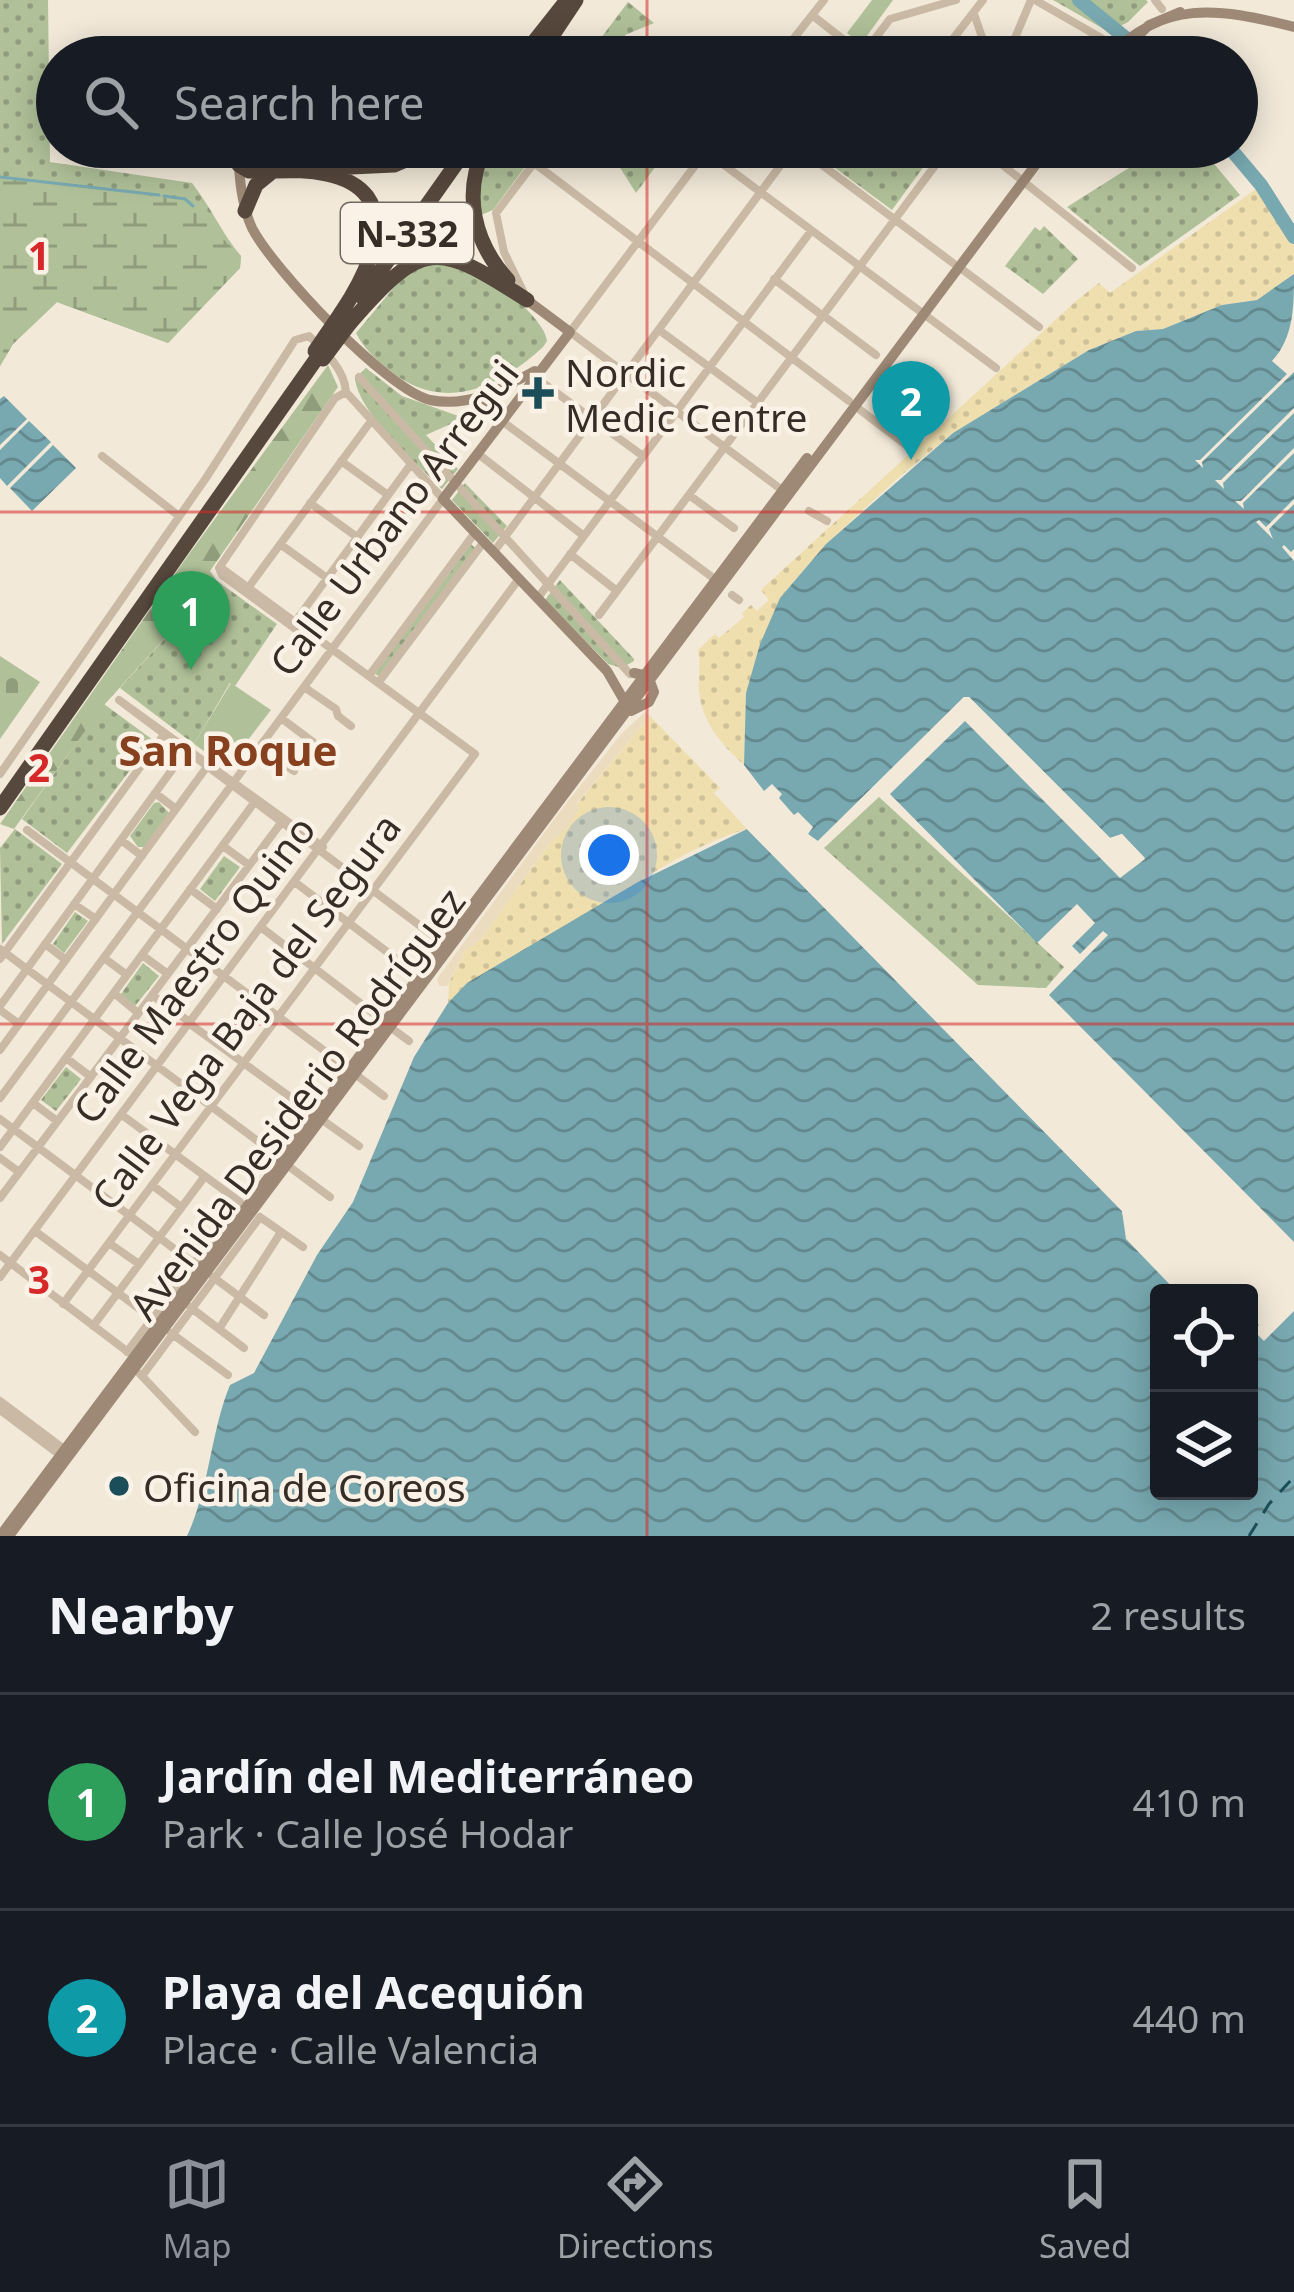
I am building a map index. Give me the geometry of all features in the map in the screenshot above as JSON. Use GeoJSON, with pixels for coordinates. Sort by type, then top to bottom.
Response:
{"type":"FeatureCollection","features":[{"type":"Feature","properties":{"kind":"highway"},"geometry":{"type":"LineString","coordinates":[[545,36],[572,0]]}},
{"type":"Feature","properties":{"kind":"highway"},"geometry":{"type":"LineString","coordinates":[[245,211],[268,168]]}},
{"type":"Feature","properties":{"kind":"highway"},"geometry":{"type":"LineString","coordinates":[[286,168],[340,178],[358,189],[371,206],[377,229],[375,248],[346,318]]}},
{"type":"Feature","properties":{"kind":"highway","name":"N-332"},"geometry":{"type":"LineString","coordinates":[[0,808],[452,168]]}},
{"type":"Feature","properties":{"kind":"highway"},"geometry":{"type":"LineString","coordinates":[[478,168],[474,180],[478,231],[496,266],[527,300]]}},
{"type":"Feature","properties":{"kind":"highway"},"geometry":{"type":"LineString","coordinates":[[346,318],[403,269],[430,257],[468,262],[527,300]]}},
{"type":"Feature","properties":{"kind":"highway"},"geometry":{"type":"LineString","coordinates":[[247,458],[319,355]]}},
{"type":"Feature","properties":{"kind":"street"},"geometry":{"type":"LineString","coordinates":[[796,36],[824,0]]}},
{"type":"Feature","properties":{"kind":"street"},"geometry":{"type":"LineString","coordinates":[[878,36],[890,19],[956,0]]}},
{"type":"Feature","properties":{"kind":"street"},"geometry":{"type":"LineString","coordinates":[[956,36],[983,0]]}},
{"type":"Feature","properties":{"kind":"street"},"geometry":{"type":"LineString","coordinates":[[1016,36],[1033,0],[1094,36]]}},
{"type":"Feature","properties":{"kind":"street"},"geometry":{"type":"LineString","coordinates":[[1132,36],[1159,5],[1186,0]]}},
{"type":"Feature","properties":{"kind":"street"},"geometry":{"type":"LineString","coordinates":[[1159,5],[1207,6],[1294,31]]}},
{"type":"Feature","properties":{"kind":"street"},"geometry":{"type":"LineString","coordinates":[[1144,22],[1207,6]]}},
{"type":"Feature","properties":{"kind":"street"},"geometry":{"type":"LineString","coordinates":[[974,12],[981,36]]}},
{"type":"Feature","properties":{"kind":"street"},"geometry":{"type":"LineString","coordinates":[[812,15],[838,36]]}},
{"type":"Feature","properties":{"kind":"street"},"geometry":{"type":"LineString","coordinates":[[239,168],[245,211],[268,253],[395,384],[434,400],[474,399],[539,371],[644,456]]}},
{"type":"Feature","properties":{"kind":"street"},"geometry":{"type":"LineString","coordinates":[[530,168],[496,213],[504,252],[527,300],[785,493]]}},
{"type":"Feature","properties":{"kind":"street"},"geometry":{"type":"LineString","coordinates":[[541,168],[910,448]]}},
{"type":"Feature","properties":{"kind":"street","name":"Calle Urbano Arregui"},"geometry":{"type":"LineString","coordinates":[[0,1098],[691,168]]}},
{"type":"Feature","properties":{"kind":"street"},"geometry":{"type":"LineString","coordinates":[[728,168],[996,368]]}},
{"type":"Feature","properties":{"kind":"street"},"geometry":{"type":"LineString","coordinates":[[493,554],[780,168]]}},
{"type":"Feature","properties":{"kind":"street"},"geometry":{"type":"LineString","coordinates":[[824,168],[1039,327]]}},
{"type":"Feature","properties":{"kind":"street"},"geometry":{"type":"LineString","coordinates":[[599,615],[933,168]]}},
{"type":"Feature","properties":{"kind":"street"},"geometry":{"type":"LineString","coordinates":[[1007,168],[1132,268]]}},
{"type":"Feature","properties":{"kind":"street"},"geometry":{"type":"LineString","coordinates":[[642,673],[785,493],[1029,168]]}},
{"type":"Feature","properties":{"kind":"street"},"geometry":{"type":"LineString","coordinates":[[536,600],[811,231]]}},
{"type":"Feature","properties":{"kind":"street"},"geometry":{"type":"LineString","coordinates":[[774,279],[819,313]]}},
{"type":"Feature","properties":{"kind":"street"},"geometry":{"type":"LineString","coordinates":[[514,382],[555,350],[547,315]]}},
{"type":"Feature","properties":{"kind":"street"},"geometry":{"type":"LineString","coordinates":[[828,320],[875,355]]}},
{"type":"Feature","properties":{"kind":"street"},"geometry":{"type":"LineString","coordinates":[[659,330],[758,403]]}},
{"type":"Feature","properties":{"kind":"street"},"geometry":{"type":"LineString","coordinates":[[2,771],[297,337],[306,335],[371,421],[607,671],[626,705]]}},
{"type":"Feature","properties":{"kind":"street"},"geometry":{"type":"LineString","coordinates":[[359,377],[549,583],[642,673],[653,695],[626,705]]}},
{"type":"Feature","properties":{"kind":"street"},"geometry":{"type":"LineString","coordinates":[[221,571],[333,402],[346,392]]}},
{"type":"Feature","properties":{"kind":"street"},"geometry":{"type":"LineString","coordinates":[[474,399],[716,580]]}},
{"type":"Feature","properties":{"kind":"street"},"geometry":{"type":"LineString","coordinates":[[248,588],[371,421]]}},
{"type":"Feature","properties":{"kind":"street"},"geometry":{"type":"LineString","coordinates":[[477,453],[584,536]]}},
{"type":"Feature","properties":{"kind":"street"},"geometry":{"type":"LineString","coordinates":[[102,456],[179,516]]}},
{"type":"Feature","properties":{"kind":"street"},"geometry":{"type":"LineString","coordinates":[[341,461],[388,495]]}},
{"type":"Feature","properties":{"kind":"street"},"geometry":{"type":"LineString","coordinates":[[295,622],[411,464]]}},
{"type":"Feature","properties":{"kind":"street"},"geometry":{"type":"LineString","coordinates":[[626,705],[642,673],[785,493]]}},
{"type":"Feature","properties":{"kind":"street"},"geometry":{"type":"LineString","coordinates":[[689,495],[737,530]]}},
{"type":"Feature","properties":{"kind":"street"},"geometry":{"type":"LineString","coordinates":[[310,503],[357,537]]}},
{"type":"Feature","properties":{"kind":"street"},"geometry":{"type":"LineString","coordinates":[[809,511],[826,521]]}},
{"type":"Feature","properties":{"kind":"street"},"geometry":{"type":"LineString","coordinates":[[373,680],[478,538]]}},
{"type":"Feature","properties":{"kind":"street"},"geometry":{"type":"LineString","coordinates":[[280,544],[327,578]]}},
{"type":"Feature","properties":{"kind":"street"},"geometry":{"type":"LineString","coordinates":[[570,554],[617,591]]}},
{"type":"Feature","properties":{"kind":"street"},"geometry":{"type":"LineString","coordinates":[[221,571],[419,716]]}},
{"type":"Feature","properties":{"kind":"street"},"geometry":{"type":"LineString","coordinates":[[221,571],[419,716]]}},
{"type":"Feature","properties":{"kind":"street","name":"Calle Maestro Quino"},"geometry":{"type":"LineString","coordinates":[[0,1277],[518,580]]}},
{"type":"Feature","properties":{"kind":"street"},"geometry":{"type":"LineString","coordinates":[[607,671],[642,673]]}},
{"type":"Feature","properties":{"kind":"street"},"geometry":{"type":"LineString","coordinates":[[304,687],[351,726]]}},
{"type":"Feature","properties":{"kind":"street"},"geometry":{"type":"LineString","coordinates":[[321,849],[206,768],[119,700],[321,849],[443,943]]}},
{"type":"Feature","properties":{"kind":"street","name":"Avenida Desiderio Rodríguez"},"geometry":{"type":"LineString","coordinates":[[388,1024],[443,943],[626,705]]}},
{"type":"Feature","properties":{"kind":"street","name":"Avenida Desiderio Rodríguez"},"geometry":{"type":"LineString","coordinates":[[9,1536],[626,705]]}},
{"type":"Feature","properties":{"kind":"street","name":"Calle Vega Baja del Segura"},"geometry":{"type":"LineString","coordinates":[[63,1304],[475,754],[419,716]]}},
{"type":"Feature","properties":{"kind":"street"},"geometry":{"type":"LineString","coordinates":[[281,718],[313,742]]}},
{"type":"Feature","properties":{"kind":"street"},"geometry":{"type":"LineString","coordinates":[[164,734],[2,953],[330,1197]]}},
{"type":"Feature","properties":{"kind":"street"},"geometry":{"type":"LineString","coordinates":[[259,748],[294,771]]}},
{"type":"Feature","properties":{"kind":"street"},"geometry":{"type":"LineString","coordinates":[[19,1024],[0,1008],[185,752]]}},
{"type":"Feature","properties":{"kind":"street"},"geometry":{"type":"LineString","coordinates":[[0,1050],[206,768]]}},
{"type":"Feature","properties":{"kind":"street"},"geometry":{"type":"LineString","coordinates":[[155,793],[176,809]]}},
{"type":"Feature","properties":{"kind":"street"},"geometry":{"type":"LineString","coordinates":[[0,1147],[254,803]]}},
{"type":"Feature","properties":{"kind":"street"},"geometry":{"type":"LineString","coordinates":[[0,1198],[281,823]]}},
{"type":"Feature","properties":{"kind":"street"},"geometry":{"type":"LineString","coordinates":[[27,830],[385,1096]]}},
{"type":"Feature","properties":{"kind":"street"},"geometry":{"type":"LineString","coordinates":[[121,840],[142,856]]}},
{"type":"Feature","properties":{"kind":"street"},"geometry":{"type":"LineString","coordinates":[[223,846],[249,866]]}},
{"type":"Feature","properties":{"kind":"street"},"geometry":{"type":"LineString","coordinates":[[296,883],[419,976]]}},
{"type":"Feature","properties":{"kind":"street"},"geometry":{"type":"LineString","coordinates":[[190,889],[217,909]]}},
{"type":"Feature","properties":{"kind":"street"},"geometry":{"type":"LineString","coordinates":[[74,904],[96,919]]}},
{"type":"Feature","properties":{"kind":"street"},"geometry":{"type":"LineString","coordinates":[[262,928],[409,1041]]}},
{"type":"Feature","properties":{"kind":"street"},"geometry":{"type":"LineString","coordinates":[[45,944],[66,960]]}},
{"type":"Feature","properties":{"kind":"street"},"geometry":{"type":"LineString","coordinates":[[142,955],[168,974]]}},
{"type":"Feature","properties":{"kind":"street"},"geometry":{"type":"LineString","coordinates":[[104,958],[127,975]]}},
{"type":"Feature","properties":{"kind":"street"},"geometry":{"type":"LineString","coordinates":[[113,994],[138,1013]]}},
{"type":"Feature","properties":{"kind":"street"},"geometry":{"type":"LineString","coordinates":[[152,995],[358,1146]]}},
{"type":"Feature","properties":{"kind":"street"},"geometry":{"type":"LineString","coordinates":[[66,1058],[91,1076]]}},
{"type":"Feature","properties":{"kind":"street"},"geometry":{"type":"LineString","coordinates":[[33,1103],[57,1121]]}},
{"type":"Feature","properties":{"kind":"street"},"geometry":{"type":"LineString","coordinates":[[122,1115],[303,1247]]}},
{"type":"Feature","properties":{"kind":"street"},"geometry":{"type":"LineString","coordinates":[[0,1120],[264,1315]]}},
{"type":"Feature","properties":{"kind":"street"},"geometry":{"type":"LineString","coordinates":[[0,1158],[19,1172]]}},
{"type":"Feature","properties":{"kind":"street"},"geometry":{"type":"LineString","coordinates":[[93,1326],[205,1176]]}},
{"type":"Feature","properties":{"kind":"street"},"geometry":{"type":"LineString","coordinates":[[152,1185],[182,1207]]}},
{"type":"Feature","properties":{"kind":"street"},"geometry":{"type":"LineString","coordinates":[[34,1231],[228,1375]]}},
{"type":"Feature","properties":{"kind":"street"},"geometry":{"type":"LineString","coordinates":[[219,1329],[281,1232]]}},
{"type":"Feature","properties":{"kind":"street"},"geometry":{"type":"LineString","coordinates":[[109,1243],[139,1264]]}},
{"type":"Feature","properties":{"kind":"street"},"geometry":{"type":"LineString","coordinates":[[0,1256],[134,1363],[195,1432]]}},
{"type":"Feature","properties":{"kind":"street","name":"Avenida Desiderio Rodríguez"},"geometry":{"type":"LineString","coordinates":[[162,1326],[188,1305],[204,1270]]}},
{"type":"Feature","properties":{"kind":"street"},"geometry":{"type":"LineString","coordinates":[[188,1305],[244,1348]]}},
{"type":"Feature","properties":{"kind":"street","name":"Avenida Desiderio Rodríguez"},"geometry":{"type":"LineString","coordinates":[[0,1536],[134,1363]]}},
{"type":"Feature","properties":{"kind":"street"},"geometry":{"type":"LineString","coordinates":[[0,1406],[62,1452]]}},
{"type":"Feature","properties":{"kind":"green space"},"geometry":{"type":"Polygon","coordinates":[[[0,0],[48,0],[48,36],[36,36],[36,168],[91,168],[192,183],[241,256],[240,268],[168,343],[57,302],[13,344],[0,366],[0,0]]]}},
{"type":"Feature","properties":{"kind":"green space"},"geometry":{"type":"Polygon","coordinates":[[[872,0],[893,0],[867,36],[847,33],[872,0]]]}},
{"type":"Feature","properties":{"kind":"green space"},"geometry":{"type":"Polygon","coordinates":[[[1053,0],[1148,2],[1128,22],[1109,32],[1053,0]]]}},
{"type":"Feature","properties":{"kind":"green space"},"geometry":{"type":"Polygon","coordinates":[[[628,2],[654,23],[625,36],[602,36],[628,2]]]}},
{"type":"Feature","properties":{"kind":"green space"},"geometry":{"type":"Polygon","coordinates":[[[484,168],[524,168],[493,210],[481,215],[478,189],[484,168]]]}},
{"type":"Feature","properties":{"kind":"green space"},"geometry":{"type":"Polygon","coordinates":[[[620,168],[655,168],[636,193],[620,168]]]}},
{"type":"Feature","properties":{"kind":"green space"},"geometry":{"type":"Polygon","coordinates":[[[835,168],[923,168],[892,210],[835,168]]]}},
{"type":"Feature","properties":{"kind":"green space"},"geometry":{"type":"Polygon","coordinates":[[[1129,168],[1218,168],[1240,195],[1140,266],[1067,207],[1129,168]]]}},
{"type":"Feature","properties":{"kind":"green space"},"geometry":{"type":"Polygon","coordinates":[[[0,178],[182,200],[241,256],[240,268],[168,343],[57,302],[13,344],[0,366],[0,178]]]}},
{"type":"Feature","properties":{"kind":"green space"},"geometry":{"type":"Polygon","coordinates":[[[1044,226],[1078,259],[1043,294],[1005,266],[1035,227],[1040,231],[1044,226]]]}},
{"type":"Feature","properties":{"kind":"green space"},"geometry":{"type":"Polygon","coordinates":[[[429,263],[459,265],[497,285],[536,319],[547,341],[543,347],[507,374],[468,391],[428,390],[388,369],[356,333],[401,279],[429,263]]]}},
{"type":"Feature","properties":{"kind":"green space"},"geometry":{"type":"Polygon","coordinates":[[[328,365],[338,387],[210,571],[217,581],[104,705],[14,829],[0,824],[189,554],[328,365]]]}},
{"type":"Feature","properties":{"kind":"green space"},"geometry":{"type":"Polygon","coordinates":[[[366,368],[402,396],[464,418],[426,435],[458,469],[442,489],[366,406],[355,378],[366,368]]]}},
{"type":"Feature","properties":{"kind":"green space"},"geometry":{"type":"Polygon","coordinates":[[[465,483],[507,526],[493,543],[452,500],[465,483]]]}},
{"type":"Feature","properties":{"kind":"green space"},"geometry":{"type":"Polygon","coordinates":[[[470,543],[475,548],[380,677],[374,673],[470,543]]]}},
{"type":"Feature","properties":{"kind":"green space"},"geometry":{"type":"Polygon","coordinates":[[[560,580],[634,661],[622,668],[608,664],[545,600],[560,580]]]}},
{"type":"Feature","properties":{"kind":"green space"},"geometry":{"type":"Polygon","coordinates":[[[217,581],[277,624],[235,686],[230,683],[194,744],[120,688],[217,581]]]}},
{"type":"Feature","properties":{"kind":"green space"},"geometry":{"type":"Polygon","coordinates":[[[0,656],[40,682],[0,739],[0,656]]]}},
{"type":"Feature","properties":{"kind":"green space"},"geometry":{"type":"Polygon","coordinates":[[[231,683],[271,710],[227,767],[194,744],[231,683]]]}},
{"type":"Feature","properties":{"kind":"green space"},"geometry":{"type":"Polygon","coordinates":[[[104,704],[153,740],[67,853],[22,819],[104,704]]]}},
{"type":"Feature","properties":{"kind":"green space"},"geometry":{"type":"Polygon","coordinates":[[[879,797],[1064,967],[1046,988],[978,985],[824,848],[879,797]]]}},
{"type":"Feature","properties":{"kind":"green space"},"geometry":{"type":"Polygon","coordinates":[[[159,802],[169,813],[144,847],[138,847],[130,836],[159,802]]]}},
{"type":"Feature","properties":{"kind":"green space"},"geometry":{"type":"Polygon","coordinates":[[[15,829],[62,864],[2,944],[0,848],[15,829]]]}},
{"type":"Feature","properties":{"kind":"green space"},"geometry":{"type":"Polygon","coordinates":[[[224,856],[240,867],[215,901],[200,889],[224,856]]]}},
{"type":"Feature","properties":{"kind":"green space"},"geometry":{"type":"Polygon","coordinates":[[[75,912],[88,921],[64,953],[53,944],[75,912]]]}},
{"type":"Feature","properties":{"kind":"green space"},"geometry":{"type":"Polygon","coordinates":[[[143,963],[159,976],[135,1006],[121,994],[143,963]]]}},
{"type":"Feature","properties":{"kind":"green space"},"geometry":{"type":"Polygon","coordinates":[[[66,1067],[81,1079],[56,1111],[41,1100],[66,1067]]]}},
{"type":"Feature","properties":{"kind":"sand"},"geometry":{"type":"Polygon","coordinates":[[[1256,189],[1294,246],[1294,274],[1257,300],[1222,305],[1163,329],[1136,331],[1089,350],[953,433],[826,544],[780,598],[746,693],[744,765],[720,741],[704,713],[698,650],[744,617],[742,613],[751,605],[757,611],[769,600],[761,590],[1076,301],[1099,283],[1110,293],[1256,189]]]}},
{"type":"Feature","properties":{"kind":"sand"},"geometry":{"type":"Polygon","coordinates":[[[650,716],[720,788],[714,793],[747,829],[654,872],[489,970],[448,1003],[449,983],[465,951],[482,938],[579,810],[577,804],[650,716]]]}},
{"type":"Feature","properties":{"kind":"shaded area"},"geometry":{"type":"Polygon","coordinates":[[[645,712],[650,716],[577,803],[579,810],[566,829],[550,842],[482,938],[465,951],[447,986],[439,986],[437,979],[558,814],[622,733],[645,712]]]}},
{"type":"Feature","properties":{"kind":"water"},"geometry":{"type":"Polygon","coordinates":[[[1294,274],[1289,332],[1272,361],[1287,374],[1195,460],[1203,468],[1202,462],[1294,372],[1294,408],[1221,480],[1215,480],[1224,489],[1223,483],[1294,413],[1294,448],[1241,501],[1235,501],[1244,509],[1243,503],[1294,453],[1294,499],[1266,527],[1256,522],[1273,539],[1269,529],[1294,504],[1294,549],[1282,547],[1294,561],[1294,1242],[1049,995],[1108,935],[1103,931],[1080,954],[1072,946],[1095,923],[1077,904],[1037,943],[890,794],[965,721],[1120,878],[1145,859],[1122,834],[1110,838],[969,697],[817,842],[808,834],[813,827],[798,812],[794,815],[779,798],[782,794],[772,784],[764,791],[744,765],[746,693],[760,644],[780,598],[826,544],[953,433],[1089,350],[1136,331],[1163,329],[1222,305],[1257,300],[1294,274]]]}},
{"type":"Feature","properties":{"kind":"water"},"geometry":{"type":"Polygon","coordinates":[[[4,396],[27,419],[0,445],[0,399],[4,396]]]}},
{"type":"Feature","properties":{"kind":"water"},"geometry":{"type":"Polygon","coordinates":[[[29,421],[51,442],[7,486],[0,478],[0,450],[29,421]]]}},
{"type":"Feature","properties":{"kind":"water"},"geometry":{"type":"Polygon","coordinates":[[[53,445],[76,468],[32,511],[10,488],[53,445]]]}},
{"type":"Feature","properties":{"kind":"water"},"geometry":{"type":"Polygon","coordinates":[[[747,829],[1122,1211],[1126,1239],[1169,1284],[1150,1284],[1150,1500],[1258,1500],[1258,1335],[1264,1341],[1294,1311],[1294,1536],[187,1536],[230,1385],[254,1373],[317,1255],[353,1202],[414,1057],[448,1003],[467,983],[638,882],[747,829]]]}},
{"type":"Feature","properties":{"kind":"pier"},"geometry":{"type":"Polygon","coordinates":[[[969,697],[1110,838],[1122,834],[1145,858],[1132,868],[1140,857],[1122,839],[1110,842],[969,701],[818,848],[805,837],[808,834],[818,841],[969,697]]]}},
{"type":"Feature","properties":{"kind":"pier"},"geometry":{"type":"Polygon","coordinates":[[[742,824],[750,824],[763,836],[1126,1207],[1136,1245],[1127,1236],[1122,1211],[742,824]]]}},
{"type":"Feature","properties":{"kind":"waterway"},"geometry":{"type":"LineString","coordinates":[[1079,0],[1123,36]]}},
{"type":"Feature","properties":{"kind":"waterway"},"geometry":{"type":"LineString","coordinates":[[1247,168],[1294,237]]}},
{"type":"Feature","properties":{"kind":"waterway"},"geometry":{"type":"LineString","coordinates":[[0,177],[159,195]]}},
{"type":"Feature","properties":{"kind":"waterway"},"geometry":{"type":"LineString","coordinates":[[164,196],[185,199],[193,206]]}},
{"type":"Feature","properties":{"kind":"ferry route"},"geometry":{"type":"LineString","coordinates":[[1249,1536],[1294,1477]]}},
{"type":"Feature","properties":{"kind":"place","name":"Nordic Medic Centre"},"geometry":{"type":"Point","coordinates":[538,393]}},
{"type":"Feature","properties":{"kind":"place","name":"Playa del Acequión"},"geometry":{"type":"Point","coordinates":[911,460]}},
{"type":"Feature","properties":{"kind":"place","name":"Jardín del Mediterráneo"},"geometry":{"type":"Point","coordinates":[191,670]}},
{"type":"Feature","properties":{"kind":"place","name":"Oficina de Coreos"},"geometry":{"type":"Point","coordinates":[119,1486]}},
{"type":"Feature","properties":{"kind":"district","name":"San Roque"},"geometry":{"type":"Point","coordinates":[228,749]}}]}
